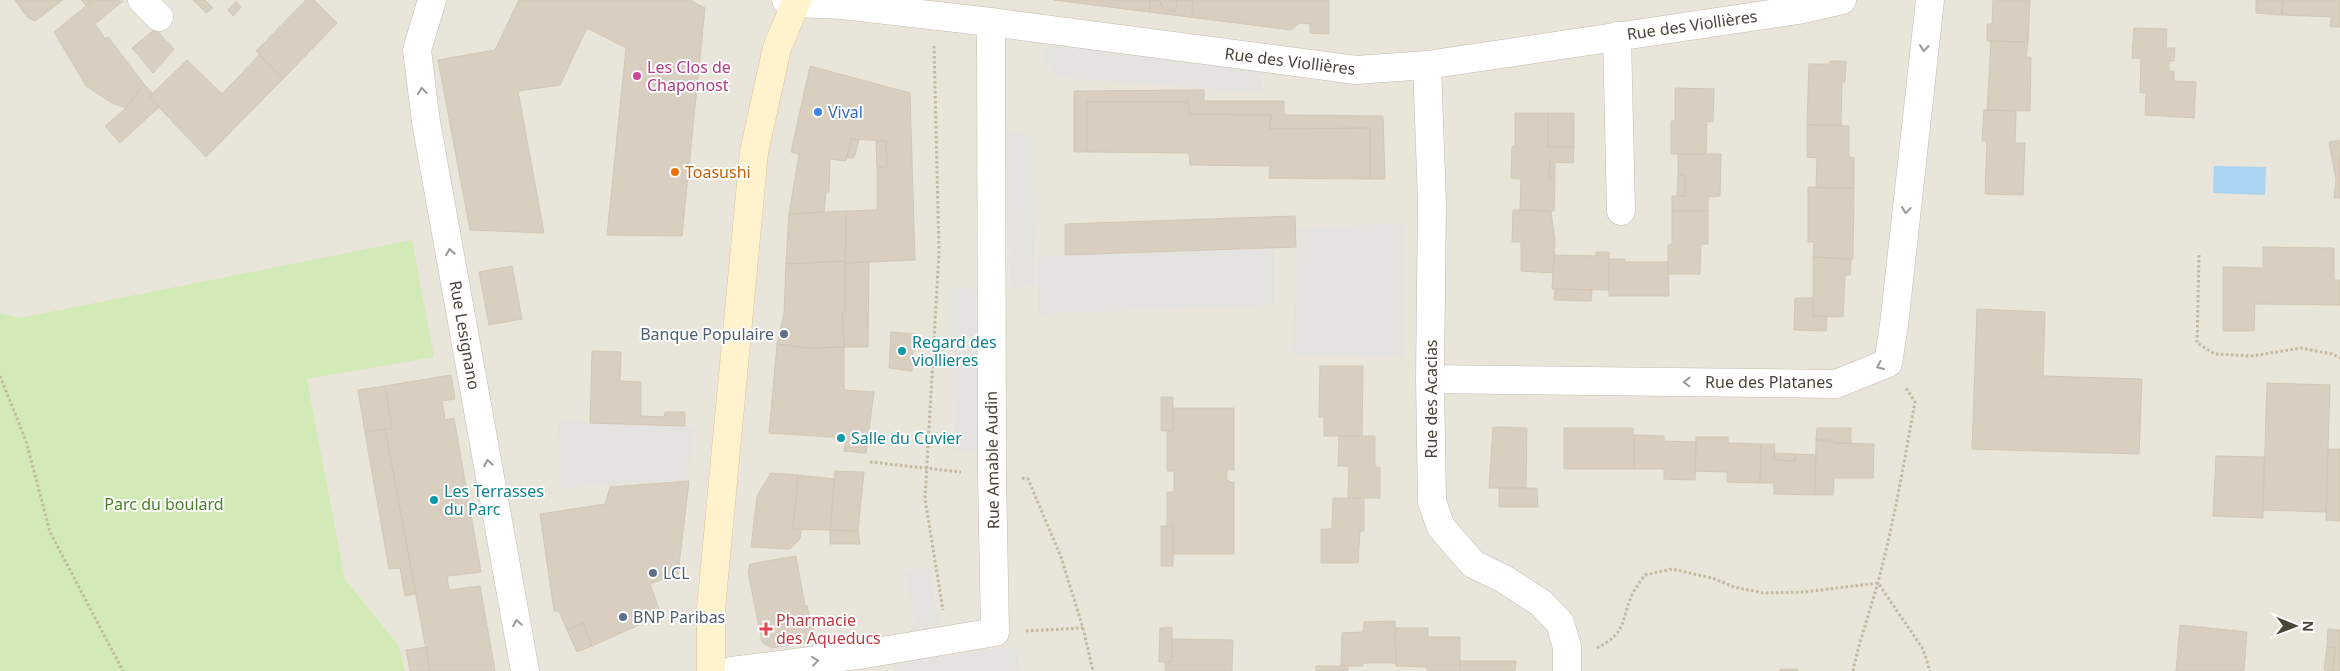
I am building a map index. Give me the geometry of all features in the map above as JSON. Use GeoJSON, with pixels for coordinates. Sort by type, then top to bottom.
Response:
{"type":"FeatureCollection","features":[{"type":"Feature","properties":{"kind":"main road"},"geometry":{"type":"LineString","coordinates":[[711,671],[711,609],[754,152],[777,48],[793,1]]}},
{"type":"Feature","properties":{"kind":"street","name":"Rue Lesignano"},"geometry":{"type":"LineString","coordinates":[[432,0],[417,50],[426,122],[525,671]]}},
{"type":"Feature","properties":{"kind":"street","name":"Rue des Viollières"},"geometry":{"type":"LineString","coordinates":[[793,1],[991,22],[1356,70],[1427,65],[1798,10],[1842,0]]}},
{"type":"Feature","properties":{"kind":"street"},"geometry":{"type":"LineString","coordinates":[[1888,363],[1894,325],[1930,0]]}},
{"type":"Feature","properties":{"kind":"street","name":"Rue Amable Audin"},"geometry":{"type":"LineString","coordinates":[[991,22],[991,357],[995,632]]}},
{"type":"Feature","properties":{"kind":"street"},"geometry":{"type":"LineString","coordinates":[[1617,36],[1621,211]]}},
{"type":"Feature","properties":{"kind":"street","name":"Rue des Acacias"},"geometry":{"type":"LineString","coordinates":[[1427,65],[1432,202],[1430,379],[1432,502],[1441,526],[1473,564],[1504,579],[1541,603],[1560,623],[1567,659]]}},
{"type":"Feature","properties":{"kind":"street","name":"Rue des Platanes"},"geometry":{"type":"LineString","coordinates":[[1430,379],[1836,384],[1888,363]]}},
{"type":"Feature","properties":{"kind":"street"},"geometry":{"type":"LineString","coordinates":[[732,671],[865,654],[995,632]]}},
{"type":"Feature","properties":{"kind":"path"},"geometry":{"type":"LineString","coordinates":[[934,16],[939,252],[925,499],[948,640]]}},
{"type":"Feature","properties":{"kind":"path"},"geometry":{"type":"LineString","coordinates":[[2199,255],[2197,343],[2215,354],[2252,356],[2301,348],[2340,358]]}},
{"type":"Feature","properties":{"kind":"path"},"geometry":{"type":"LineString","coordinates":[[1853,671],[1878,582],[1915,402],[1888,363]]}},
{"type":"Feature","properties":{"kind":"path"},"geometry":{"type":"LineString","coordinates":[[0,376],[26,441],[50,532],[123,671]]}},
{"type":"Feature","properties":{"kind":"path"},"geometry":{"type":"LineString","coordinates":[[1567,659],[1597,648],[1612,640],[1625,620],[1633,592],[1645,575],[1672,569],[1712,578],[1734,587],[1762,592],[1804,592],[1878,582]]}},
{"type":"Feature","properties":{"kind":"path"},"geometry":{"type":"LineString","coordinates":[[1878,582],[1923,649],[1930,671]]}},
{"type":"Feature","properties":{"kind":"path"},"geometry":{"type":"LineString","coordinates":[[995,632],[1083,628]]}},
{"type":"Feature","properties":{"kind":"shaded area"},"geometry":{"type":"Polygon","coordinates":[[[0,0],[2340,0],[2340,671],[405,671],[399,646],[345,579],[307,379],[434,356],[19,318],[0,313],[0,0]]]}},
{"type":"Feature","properties":{"kind":"shaded area"},"geometry":{"type":"Polygon","coordinates":[[[1045,44],[1262,70],[1262,93],[1056,77],[1045,59],[1045,44]]]}},
{"type":"Feature","properties":{"kind":"shaded area"},"geometry":{"type":"Polygon","coordinates":[[[1007,132],[1031,135],[1035,286],[1010,287],[1007,132]]]}},
{"type":"Feature","properties":{"kind":"shaded area"},"geometry":{"type":"Polygon","coordinates":[[[1405,223],[1403,357],[1292,356],[1298,228],[1405,223]]]}},
{"type":"Feature","properties":{"kind":"shaded area"},"geometry":{"type":"Polygon","coordinates":[[[1274,248],[1274,305],[1038,314],[1038,256],[1274,248]]]}},
{"type":"Feature","properties":{"kind":"shaded area"},"geometry":{"type":"Polygon","coordinates":[[[976,287],[978,450],[954,451],[952,288],[976,287]]]}},
{"type":"Feature","properties":{"kind":"shaded area"},"geometry":{"type":"Polygon","coordinates":[[[558,421],[695,427],[687,480],[560,488],[558,421]]]}},
{"type":"Feature","properties":{"kind":"shaded area"},"geometry":{"type":"Polygon","coordinates":[[[930,567],[939,629],[916,633],[905,571],[930,567]]]}},
{"type":"Feature","properties":{"kind":"shaded area"},"geometry":{"type":"Polygon","coordinates":[[[1016,646],[1019,671],[896,671],[894,663],[1016,646]]]}},
{"type":"Feature","properties":{"kind":"green space","name":"Parc du boulard"},"geometry":{"type":"Polygon","coordinates":[[[412,240],[434,357],[307,379],[345,579],[399,646],[405,671],[0,671],[0,313],[20,318],[412,240]]]}},
{"type":"Feature","properties":{"kind":"water"},"geometry":{"type":"Polygon","coordinates":[[[2214,166],[2266,167],[2265,195],[2213,193],[2214,166]]]}},
{"type":"Feature","properties":{"kind":"building"},"geometry":{"type":"Polygon","coordinates":[[[15,0],[63,0],[35,21],[27,17],[15,0]]]}},
{"type":"Feature","properties":{"kind":"building"},"geometry":{"type":"Polygon","coordinates":[[[81,0],[93,0],[86,5],[81,0]]]}},
{"type":"Feature","properties":{"kind":"building"},"geometry":{"type":"Polygon","coordinates":[[[93,0],[123,1],[95,24],[105,39],[108,37],[144,84],[126,108],[112,103],[86,86],[54,32],[93,0]]]}},
{"type":"Feature","properties":{"kind":"building"},"geometry":{"type":"Polygon","coordinates":[[[193,0],[205,0],[213,8],[206,13],[193,0]]]}},
{"type":"Feature","properties":{"kind":"building"},"geometry":{"type":"Polygon","coordinates":[[[306,0],[314,0],[337,23],[283,79],[256,51],[306,0]]]}},
{"type":"Feature","properties":{"kind":"building"},"geometry":{"type":"Polygon","coordinates":[[[519,0],[690,0],[705,8],[682,236],[607,235],[626,48],[587,28],[560,85],[518,91],[544,233],[470,230],[438,60],[495,50],[519,0]]]}},
{"type":"Feature","properties":{"kind":"building"},"geometry":{"type":"Polygon","coordinates":[[[1054,0],[1150,0],[1149,12],[1054,0]]]}},
{"type":"Feature","properties":{"kind":"building"},"geometry":{"type":"Polygon","coordinates":[[[1150,0],[1160,1],[1164,9],[1169,11],[1177,8],[1177,0],[1193,1],[1192,13],[1197,18],[1149,12],[1150,0]]]}},
{"type":"Feature","properties":{"kind":"building"},"geometry":{"type":"Polygon","coordinates":[[[1151,0],[1177,0],[1177,6],[1175,11],[1167,11],[1161,6],[1160,1],[1151,0]]]}},
{"type":"Feature","properties":{"kind":"building"},"geometry":{"type":"Polygon","coordinates":[[[1181,0],[1329,0],[1329,34],[1310,33],[1310,24],[1300,23],[1291,30],[1197,18],[1192,13],[1193,1],[1181,0]]]}},
{"type":"Feature","properties":{"kind":"building"},"geometry":{"type":"Polygon","coordinates":[[[1993,0],[2030,0],[2028,42],[1987,41],[1987,24],[1992,24],[1993,0]]]}},
{"type":"Feature","properties":{"kind":"building"},"geometry":{"type":"Polygon","coordinates":[[[2256,0],[2283,0],[2282,15],[2256,13],[2256,0]]]}},
{"type":"Feature","properties":{"kind":"building"},"geometry":{"type":"Polygon","coordinates":[[[2283,0],[2340,0],[2340,27],[2330,27],[2331,17],[2282,15],[2283,0]]]}},
{"type":"Feature","properties":{"kind":"building"},"geometry":{"type":"Polygon","coordinates":[[[236,1],[241,7],[233,16],[228,10],[236,1]]]}},
{"type":"Feature","properties":{"kind":"building"},"geometry":{"type":"Polygon","coordinates":[[[2134,28],[2167,29],[2166,48],[2175,48],[2174,61],[2169,61],[2169,71],[2174,71],[2174,81],[2196,82],[2194,118],[2145,115],[2146,93],[2140,93],[2141,58],[2132,58],[2134,28]]]}},
{"type":"Feature","properties":{"kind":"building"},"geometry":{"type":"Polygon","coordinates":[[[155,29],[174,49],[153,73],[132,48],[155,29]]]}},
{"type":"Feature","properties":{"kind":"building"},"geometry":{"type":"Polygon","coordinates":[[[1991,41],[2028,42],[2026,57],[2031,57],[2030,111],[1987,110],[1991,41]]]}},
{"type":"Feature","properties":{"kind":"building"},"geometry":{"type":"Polygon","coordinates":[[[259,55],[283,79],[206,157],[149,97],[187,60],[222,94],[259,55]]]}},
{"type":"Feature","properties":{"kind":"building"},"geometry":{"type":"Polygon","coordinates":[[[1830,61],[1846,61],[1845,82],[1842,82],[1841,125],[1807,125],[1809,64],[1829,64],[1830,61]]]}},
{"type":"Feature","properties":{"kind":"building"},"geometry":{"type":"Polygon","coordinates":[[[810,66],[910,93],[915,260],[845,263],[846,211],[877,210],[877,167],[887,167],[886,141],[851,139],[846,161],[830,159],[829,192],[826,192],[824,212],[789,214],[799,154],[791,152],[810,66]]]}},
{"type":"Feature","properties":{"kind":"building"},"geometry":{"type":"Polygon","coordinates":[[[144,84],[153,94],[149,97],[159,107],[120,143],[105,126],[126,108],[144,84]]]}},
{"type":"Feature","properties":{"kind":"building"},"geometry":{"type":"Polygon","coordinates":[[[1675,88],[1714,89],[1713,122],[1707,121],[1706,154],[1671,154],[1671,121],[1675,121],[1675,88]]]}},
{"type":"Feature","properties":{"kind":"building"},"geometry":{"type":"Polygon","coordinates":[[[1204,90],[1204,101],[1284,101],[1284,115],[1383,116],[1385,179],[1370,179],[1370,128],[1270,129],[1271,115],[1189,114],[1188,102],[1087,102],[1087,152],[1074,152],[1074,91],[1204,90]]]}},
{"type":"Feature","properties":{"kind":"building"},"geometry":{"type":"Polygon","coordinates":[[[1087,102],[1188,102],[1189,114],[1271,115],[1270,129],[1370,128],[1370,179],[1269,178],[1270,166],[1190,165],[1189,153],[1087,152],[1087,102]]]}},
{"type":"Feature","properties":{"kind":"building"},"geometry":{"type":"Polygon","coordinates":[[[1984,110],[2016,111],[2015,143],[2025,143],[2023,195],[1985,194],[1987,141],[1982,141],[1984,110]]]}},
{"type":"Feature","properties":{"kind":"building"},"geometry":{"type":"Polygon","coordinates":[[[1515,113],[1548,113],[1548,147],[1574,147],[1573,163],[1550,162],[1549,179],[1555,179],[1554,211],[1520,210],[1521,179],[1511,178],[1512,146],[1515,146],[1515,113]]]}},
{"type":"Feature","properties":{"kind":"building"},"geometry":{"type":"Polygon","coordinates":[[[1548,113],[1574,113],[1574,147],[1548,147],[1548,113]]]}},
{"type":"Feature","properties":{"kind":"building"},"geometry":{"type":"Polygon","coordinates":[[[1807,125],[1849,126],[1849,157],[1854,158],[1854,188],[1816,188],[1817,158],[1807,157],[1807,125]]]}},
{"type":"Feature","properties":{"kind":"building"},"geometry":{"type":"Polygon","coordinates":[[[851,139],[859,140],[854,158],[847,158],[851,139]]]}},
{"type":"Feature","properties":{"kind":"building"},"geometry":{"type":"Polygon","coordinates":[[[876,140],[886,141],[887,167],[877,167],[876,140]]]}},
{"type":"Feature","properties":{"kind":"building"},"geometry":{"type":"Polygon","coordinates":[[[2339,140],[2340,198],[2334,198],[2336,180],[2329,142],[2339,140]]]}},
{"type":"Feature","properties":{"kind":"building"},"geometry":{"type":"Polygon","coordinates":[[[1678,154],[1721,154],[1720,196],[1708,197],[1708,211],[1672,211],[1672,196],[1685,196],[1685,175],[1678,175],[1678,154]]]}},
{"type":"Feature","properties":{"kind":"building"},"geometry":{"type":"Polygon","coordinates":[[[1550,162],[1555,163],[1555,179],[1549,179],[1550,162]]]}},
{"type":"Feature","properties":{"kind":"building"},"geometry":{"type":"Polygon","coordinates":[[[1678,175],[1685,175],[1685,196],[1677,195],[1678,175]]]}},
{"type":"Feature","properties":{"kind":"building"},"geometry":{"type":"Polygon","coordinates":[[[1808,187],[1854,188],[1853,259],[1813,257],[1814,242],[1808,242],[1808,187]]]}},
{"type":"Feature","properties":{"kind":"building"},"geometry":{"type":"Polygon","coordinates":[[[1513,210],[1551,211],[1555,242],[1553,273],[1521,271],[1521,242],[1512,242],[1513,210]]]}},
{"type":"Feature","properties":{"kind":"building"},"geometry":{"type":"Polygon","coordinates":[[[846,211],[846,261],[786,264],[789,214],[846,211]]]}},
{"type":"Feature","properties":{"kind":"building"},"geometry":{"type":"Polygon","coordinates":[[[1672,211],[1708,211],[1708,244],[1701,244],[1700,274],[1668,274],[1668,245],[1672,244],[1672,211]]]}},
{"type":"Feature","properties":{"kind":"building"},"geometry":{"type":"Polygon","coordinates":[[[1295,216],[1296,247],[1065,255],[1065,224],[1295,216]]]}},
{"type":"Feature","properties":{"kind":"building"},"geometry":{"type":"Polygon","coordinates":[[[2263,247],[2334,248],[2334,280],[2340,280],[2340,305],[2255,304],[2254,331],[2223,331],[2223,267],[2263,268],[2263,247]]]}},
{"type":"Feature","properties":{"kind":"building"},"geometry":{"type":"Polygon","coordinates":[[[1596,252],[1609,252],[1609,290],[1552,289],[1554,255],[1596,256],[1596,252]]]}},
{"type":"Feature","properties":{"kind":"building"},"geometry":{"type":"Polygon","coordinates":[[[1813,257],[1851,259],[1850,275],[1845,275],[1843,317],[1813,316],[1813,257]]]}},
{"type":"Feature","properties":{"kind":"building"},"geometry":{"type":"Polygon","coordinates":[[[1609,259],[1625,259],[1625,262],[1668,262],[1669,296],[1609,296],[1609,259]]]}},
{"type":"Feature","properties":{"kind":"building"},"geometry":{"type":"Polygon","coordinates":[[[846,261],[845,312],[842,312],[844,347],[808,348],[777,344],[784,314],[786,264],[846,261]]]}},
{"type":"Feature","properties":{"kind":"building"},"geometry":{"type":"Polygon","coordinates":[[[869,262],[868,347],[844,347],[842,312],[845,312],[845,263],[869,262]]]}},
{"type":"Feature","properties":{"kind":"building"},"geometry":{"type":"Polygon","coordinates":[[[512,266],[522,319],[489,325],[479,272],[512,266]]]}},
{"type":"Feature","properties":{"kind":"building"},"geometry":{"type":"Polygon","coordinates":[[[1555,289],[1592,290],[1591,301],[1554,300],[1555,289]]]}},
{"type":"Feature","properties":{"kind":"building"},"geometry":{"type":"Polygon","coordinates":[[[1795,298],[1813,298],[1813,316],[1827,316],[1826,331],[1794,330],[1795,298]]]}},
{"type":"Feature","properties":{"kind":"building"},"geometry":{"type":"Polygon","coordinates":[[[1977,309],[2045,312],[2043,376],[2142,379],[2139,454],[1972,449],[1977,309]]]}},
{"type":"Feature","properties":{"kind":"building","name":"Regard des viollieres"},"geometry":{"type":"Polygon","coordinates":[[[891,332],[914,334],[912,371],[889,368],[891,332]]]}},
{"type":"Feature","properties":{"kind":"building"},"geometry":{"type":"Polygon","coordinates":[[[777,344],[808,348],[844,347],[844,390],[874,392],[866,453],[844,451],[846,438],[769,433],[777,344]]]}},
{"type":"Feature","properties":{"kind":"building"},"geometry":{"type":"Polygon","coordinates":[[[592,351],[621,352],[620,381],[641,382],[641,416],[664,417],[665,412],[685,412],[685,426],[590,423],[592,351]]]}},
{"type":"Feature","properties":{"kind":"building"},"geometry":{"type":"Polygon","coordinates":[[[1320,366],[1363,366],[1362,436],[1324,436],[1324,417],[1319,417],[1320,366]]]}},
{"type":"Feature","properties":{"kind":"building","name":"Les Terrasses du Parc"},"geometry":{"type":"Polygon","coordinates":[[[451,375],[455,399],[442,401],[445,420],[454,418],[481,572],[447,576],[449,590],[480,586],[495,671],[430,671],[385,429],[392,428],[385,386],[451,375]]]}},
{"type":"Feature","properties":{"kind":"building"},"geometry":{"type":"Polygon","coordinates":[[[2267,383],[2330,385],[2326,512],[2263,510],[2267,383]]]}},
{"type":"Feature","properties":{"kind":"building"},"geometry":{"type":"Polygon","coordinates":[[[385,386],[392,428],[365,432],[358,390],[385,386]]]}},
{"type":"Feature","properties":{"kind":"building"},"geometry":{"type":"Polygon","coordinates":[[[1161,397],[1173,397],[1173,431],[1161,431],[1161,397]]]}},
{"type":"Feature","properties":{"kind":"building"},"geometry":{"type":"Polygon","coordinates":[[[1174,408],[1234,408],[1234,470],[1227,469],[1227,480],[1234,483],[1234,554],[1173,554],[1173,526],[1167,526],[1167,492],[1174,492],[1174,471],[1167,471],[1167,430],[1173,431],[1174,408]]]}},
{"type":"Feature","properties":{"kind":"building"},"geometry":{"type":"Polygon","coordinates":[[[1493,427],[1527,428],[1526,488],[1489,488],[1493,427]]]}},
{"type":"Feature","properties":{"kind":"building"},"geometry":{"type":"Polygon","coordinates":[[[1564,428],[1633,428],[1634,469],[1564,469],[1564,428]]]}},
{"type":"Feature","properties":{"kind":"building"},"geometry":{"type":"Polygon","coordinates":[[[1817,428],[1851,428],[1851,444],[1816,440],[1817,428]]]}},
{"type":"Feature","properties":{"kind":"building"},"geometry":{"type":"Polygon","coordinates":[[[385,429],[416,594],[405,596],[400,568],[389,569],[365,432],[385,429]]]}},
{"type":"Feature","properties":{"kind":"building"},"geometry":{"type":"Polygon","coordinates":[[[1634,435],[1664,436],[1664,441],[1696,442],[1695,480],[1664,479],[1664,469],[1634,469],[1634,435]]]}},
{"type":"Feature","properties":{"kind":"building"},"geometry":{"type":"Polygon","coordinates":[[[1339,436],[1375,436],[1375,467],[1380,467],[1380,498],[1348,498],[1349,466],[1338,466],[1339,436]]]}},
{"type":"Feature","properties":{"kind":"building"},"geometry":{"type":"Polygon","coordinates":[[[1696,437],[1728,437],[1728,443],[1761,444],[1760,483],[1727,482],[1727,472],[1695,471],[1696,437]]]}},
{"type":"Feature","properties":{"kind":"building"},"geometry":{"type":"Polygon","coordinates":[[[1816,440],[1833,440],[1834,443],[1874,444],[1873,478],[1834,478],[1833,495],[1815,495],[1816,440]]]}},
{"type":"Feature","properties":{"kind":"building"},"geometry":{"type":"Polygon","coordinates":[[[1761,444],[1775,444],[1774,460],[1795,461],[1795,454],[1816,455],[1815,495],[1774,494],[1774,483],[1760,483],[1761,444]]]}},
{"type":"Feature","properties":{"kind":"building"},"geometry":{"type":"Polygon","coordinates":[[[2328,449],[2340,449],[2340,521],[2326,520],[2328,449]]]}},
{"type":"Feature","properties":{"kind":"building"},"geometry":{"type":"Polygon","coordinates":[[[1774,453],[1795,454],[1795,461],[1774,460],[1774,453]]]}},
{"type":"Feature","properties":{"kind":"building"},"geometry":{"type":"Polygon","coordinates":[[[2216,456],[2264,457],[2263,518],[2213,516],[2216,456]]]}},
{"type":"Feature","properties":{"kind":"building"},"geometry":{"type":"Polygon","coordinates":[[[835,471],[864,472],[858,531],[830,530],[835,471]]]}},
{"type":"Feature","properties":{"kind":"building"},"geometry":{"type":"Polygon","coordinates":[[[771,473],[798,475],[793,529],[801,530],[800,539],[790,549],[751,547],[757,496],[771,473]]]}},
{"type":"Feature","properties":{"kind":"building"},"geometry":{"type":"Polygon","coordinates":[[[798,475],[835,479],[830,530],[793,529],[798,475]]]}},
{"type":"Feature","properties":{"kind":"building"},"geometry":{"type":"Polygon","coordinates":[[[689,481],[678,574],[650,584],[661,615],[592,646],[583,623],[567,630],[559,611],[554,611],[540,514],[605,504],[610,487],[689,481]]]}},
{"type":"Feature","properties":{"kind":"building"},"geometry":{"type":"Polygon","coordinates":[[[1499,488],[1537,488],[1538,507],[1499,507],[1499,488]]]}},
{"type":"Feature","properties":{"kind":"building"},"geometry":{"type":"Polygon","coordinates":[[[1333,498],[1364,499],[1364,531],[1360,531],[1358,563],[1321,563],[1321,529],[1332,529],[1333,498]]]}},
{"type":"Feature","properties":{"kind":"building"},"geometry":{"type":"Polygon","coordinates":[[[1161,526],[1173,526],[1173,566],[1161,566],[1161,526]]]}},
{"type":"Feature","properties":{"kind":"building"},"geometry":{"type":"Polygon","coordinates":[[[830,530],[858,531],[860,544],[830,544],[830,530]]]}},
{"type":"Feature","properties":{"kind":"building"},"geometry":{"type":"Polygon","coordinates":[[[796,556],[805,606],[807,605],[814,641],[771,648],[762,642],[748,572],[750,564],[796,556]]]}},
{"type":"Feature","properties":{"kind":"building"},"geometry":{"type":"Polygon","coordinates":[[[1395,621],[1396,663],[1363,663],[1363,666],[1341,666],[1342,633],[1363,632],[1364,622],[1395,621]]]}},
{"type":"Feature","properties":{"kind":"building"},"geometry":{"type":"Polygon","coordinates":[[[583,623],[592,646],[577,652],[567,630],[583,623]]]}},
{"type":"Feature","properties":{"kind":"building"},"geometry":{"type":"Polygon","coordinates":[[[2180,625],[2247,632],[2244,671],[2176,671],[2180,625]]]}},
{"type":"Feature","properties":{"kind":"building"},"geometry":{"type":"Polygon","coordinates":[[[1172,627],[1172,662],[1159,662],[1160,628],[1172,627]]]}},
{"type":"Feature","properties":{"kind":"building"},"geometry":{"type":"Polygon","coordinates":[[[1395,628],[1428,628],[1428,637],[1460,637],[1460,671],[1427,671],[1427,667],[1396,666],[1395,628]]]}},
{"type":"Feature","properties":{"kind":"building"},"geometry":{"type":"Polygon","coordinates":[[[2328,629],[2340,630],[2340,671],[2333,671],[2335,648],[2327,647],[2328,629]]]}},
{"type":"Feature","properties":{"kind":"building"},"geometry":{"type":"Polygon","coordinates":[[[1172,639],[1233,640],[1232,671],[1165,671],[1165,662],[1172,662],[1172,639]]]}},
{"type":"Feature","properties":{"kind":"building"},"geometry":{"type":"Polygon","coordinates":[[[426,647],[430,671],[410,671],[406,650],[426,647]]]}},
{"type":"Feature","properties":{"kind":"building"},"geometry":{"type":"Polygon","coordinates":[[[2327,647],[2335,648],[2333,671],[2324,670],[2327,647]]]}},
{"type":"Feature","properties":{"kind":"building"},"geometry":{"type":"Polygon","coordinates":[[[1460,661],[1516,661],[1515,671],[1460,671],[1460,661]]]}},
{"type":"Feature","properties":{"kind":"building"},"geometry":{"type":"Polygon","coordinates":[[[1316,666],[1348,666],[1348,671],[1316,671],[1316,666]]]}},
{"type":"Feature","properties":{"kind":"building"},"geometry":{"type":"Polygon","coordinates":[[[1780,669],[1798,669],[1798,671],[1780,671],[1780,669]]]}},
{"type":"Feature","properties":{"kind":"place","name":"Les Clos de Chaponost"},"geometry":{"type":"Point","coordinates":[637,76]}},
{"type":"Feature","properties":{"kind":"place","name":"Vival"},"geometry":{"type":"Point","coordinates":[818,112]}},
{"type":"Feature","properties":{"kind":"place","name":"Toasushi"},"geometry":{"type":"Point","coordinates":[675,172]}},
{"type":"Feature","properties":{"kind":"place","name":"Banque Populaire"},"geometry":{"type":"Point","coordinates":[784,334]}},
{"type":"Feature","properties":{"kind":"place","name":"Regard des viollieres"},"geometry":{"type":"Point","coordinates":[902,351]}},
{"type":"Feature","properties":{"kind":"place","name":"Salle du Cuvier"},"geometry":{"type":"Point","coordinates":[841,438]}},
{"type":"Feature","properties":{"kind":"place","name":"Les Terrasses du Parc"},"geometry":{"type":"Point","coordinates":[434,500]}},
{"type":"Feature","properties":{"kind":"place","name":"LCL"},"geometry":{"type":"Point","coordinates":[653,573]}},
{"type":"Feature","properties":{"kind":"place","name":"BNP Paribas"},"geometry":{"type":"Point","coordinates":[623,617]}},
{"type":"Feature","properties":{"kind":"place","name":"Pharmacie des Aqueducs"},"geometry":{"type":"Point","coordinates":[766,629]}}]}
